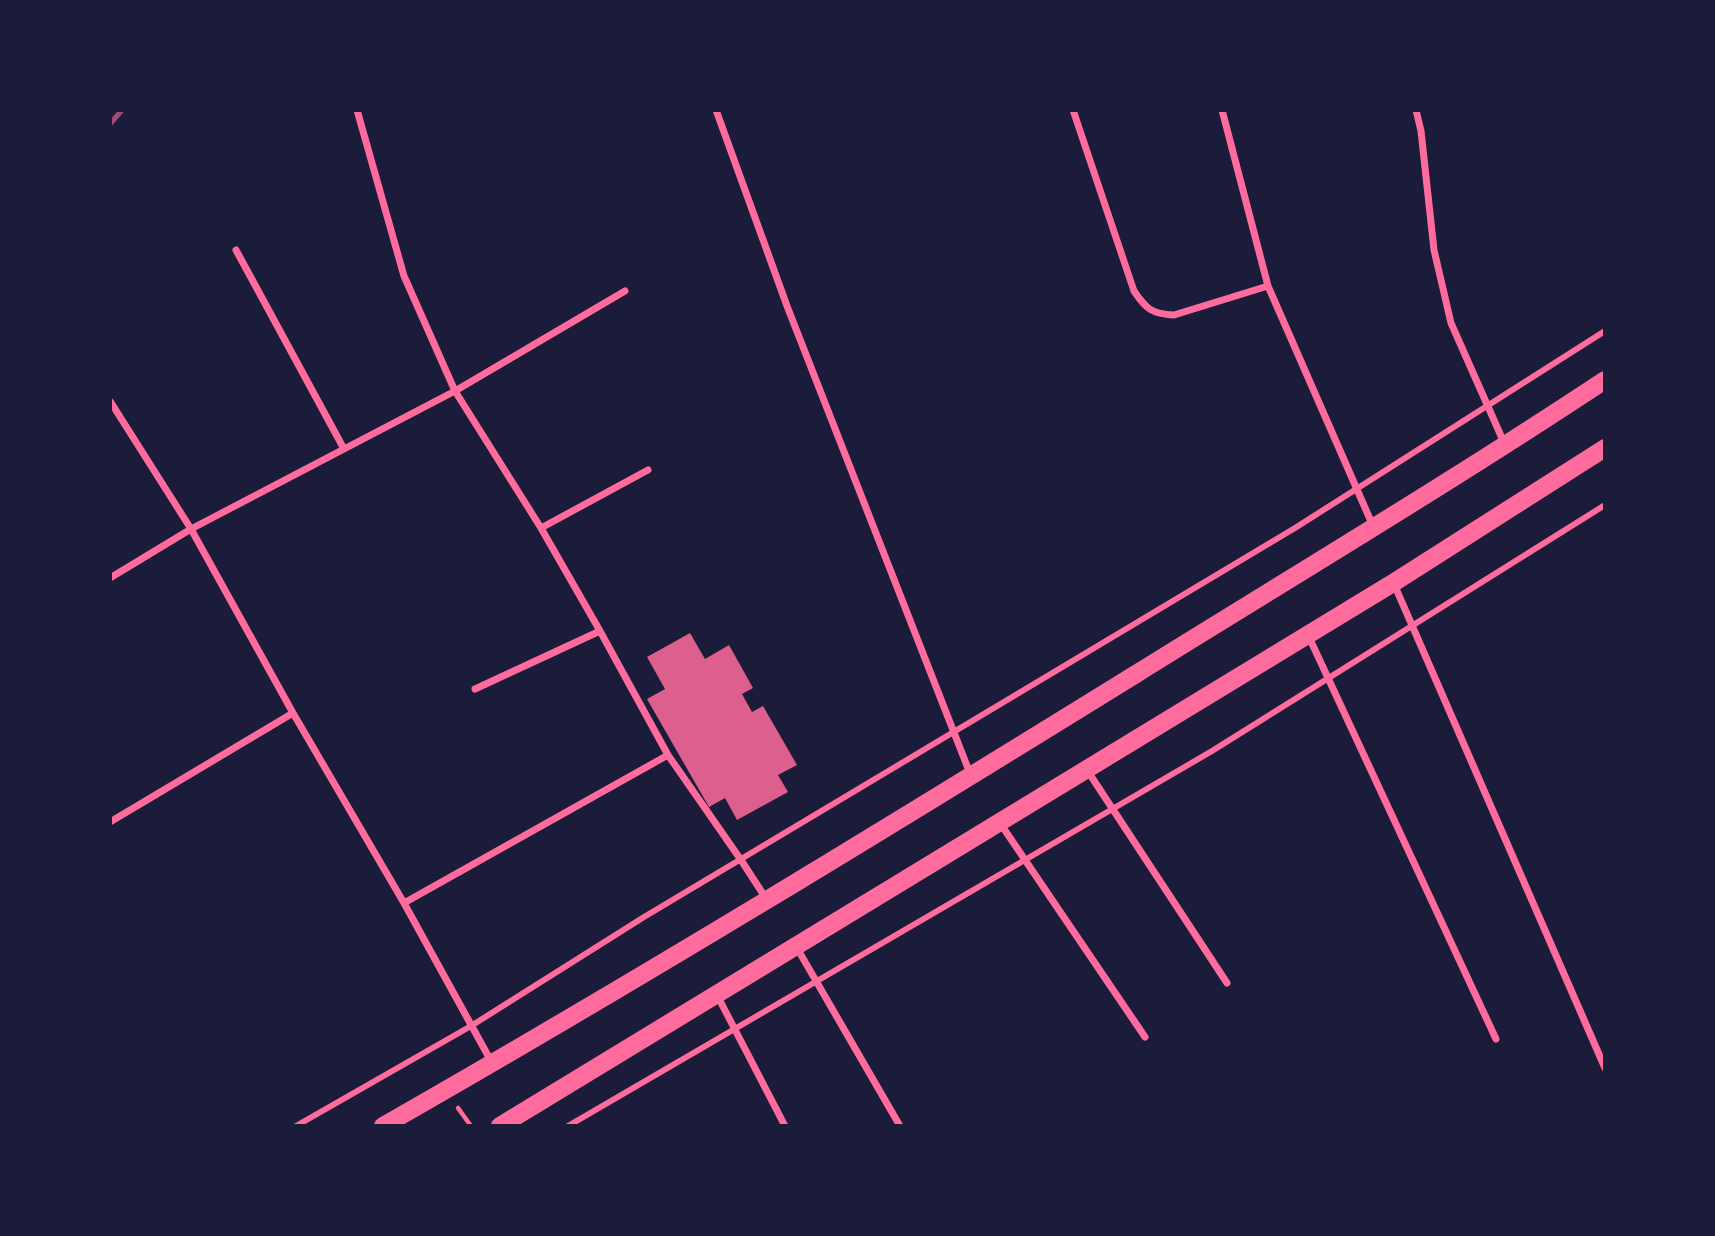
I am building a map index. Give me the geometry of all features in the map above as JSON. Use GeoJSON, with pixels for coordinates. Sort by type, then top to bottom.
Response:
{"type":"FeatureCollection","features":[{"type":"Feature","properties":{"kind":"main road"},"geometry":{"type":"LineString","coordinates":[[383,1126],[767,900],[971,776],[1505,446],[1605,380]]}},
{"type":"Feature","properties":{"kind":"main road"},"geometry":{"type":"LineString","coordinates":[[500,1126],[1393,583],[1605,448]]}},
{"type":"Feature","properties":{"kind":"street"},"geometry":{"type":"LineString","coordinates":[[357,110],[404,276],[455,391],[541,528],[668,755],[767,900]]}},
{"type":"Feature","properties":{"kind":"street"},"geometry":{"type":"LineString","coordinates":[[716,110],[787,306],[971,776]]}},
{"type":"Feature","properties":{"kind":"street"},"geometry":{"type":"LineString","coordinates":[[1073,110],[1134,291],[1145,307],[1159,314],[1174,315],[1268,286]]}},
{"type":"Feature","properties":{"kind":"street"},"geometry":{"type":"LineString","coordinates":[[1222,110],[1268,286],[1373,527]]}},
{"type":"Feature","properties":{"kind":"street"},"geometry":{"type":"LineString","coordinates":[[1416,110],[1421,131],[1434,250],[1451,323],[1505,446]]}},
{"type":"Feature","properties":{"kind":"street"},"geometry":{"type":"LineString","coordinates":[[236,250],[344,449]]}},
{"type":"Feature","properties":{"kind":"street"},"geometry":{"type":"LineString","coordinates":[[110,578],[191,529],[455,391],[625,291]]}},
{"type":"Feature","properties":{"kind":"street"},"geometry":{"type":"LineString","coordinates":[[296,1126],[471,1026],[645,917],[1294,528],[1605,331]]}},
{"type":"Feature","properties":{"kind":"street"},"geometry":{"type":"LineString","coordinates":[[110,401],[191,529],[493,1063]]}},
{"type":"Feature","properties":{"kind":"street"},"geometry":{"type":"LineString","coordinates":[[541,528],[648,470]]}},
{"type":"Feature","properties":{"kind":"street"},"geometry":{"type":"LineString","coordinates":[[568,1126],[1212,751],[1605,505]]}},
{"type":"Feature","properties":{"kind":"street"},"geometry":{"type":"LineString","coordinates":[[1393,583],[1605,1068]]}},
{"type":"Feature","properties":{"kind":"street"},"geometry":{"type":"LineString","coordinates":[[475,690],[600,631]]}},
{"type":"Feature","properties":{"kind":"street"},"geometry":{"type":"LineString","coordinates":[[1308,634],[1496,1039]]}},
{"type":"Feature","properties":{"kind":"street"},"geometry":{"type":"LineString","coordinates":[[110,822],[293,713]]}},
{"type":"Feature","properties":{"kind":"street"},"geometry":{"type":"LineString","coordinates":[[404,903],[668,755]]}},
{"type":"Feature","properties":{"kind":"street"},"geometry":{"type":"LineString","coordinates":[[1087,769],[1227,983]]}},
{"type":"Feature","properties":{"kind":"street"},"geometry":{"type":"LineString","coordinates":[[1000,822],[1145,1037]]}},
{"type":"Feature","properties":{"kind":"street"},"geometry":{"type":"LineString","coordinates":[[796,946],[900,1126]]}},
{"type":"Feature","properties":{"kind":"street"},"geometry":{"type":"LineString","coordinates":[[716,994],[785,1126]]}},
{"type":"Feature","properties":{"kind":"building"},"geometry":{"type":"Polygon","coordinates":[[[690,633],[705,659],[729,645],[753,688],[742,694],[752,712],[763,706],[797,765],[778,775],[788,792],[737,820],[725,798],[709,807],[647,699],[665,689],[647,657],[690,633]]]}},
{"type":"Feature","properties":{"kind":"railway"},"geometry":{"type":"LineString","coordinates":[[110,124],[122,110]]}}]}
